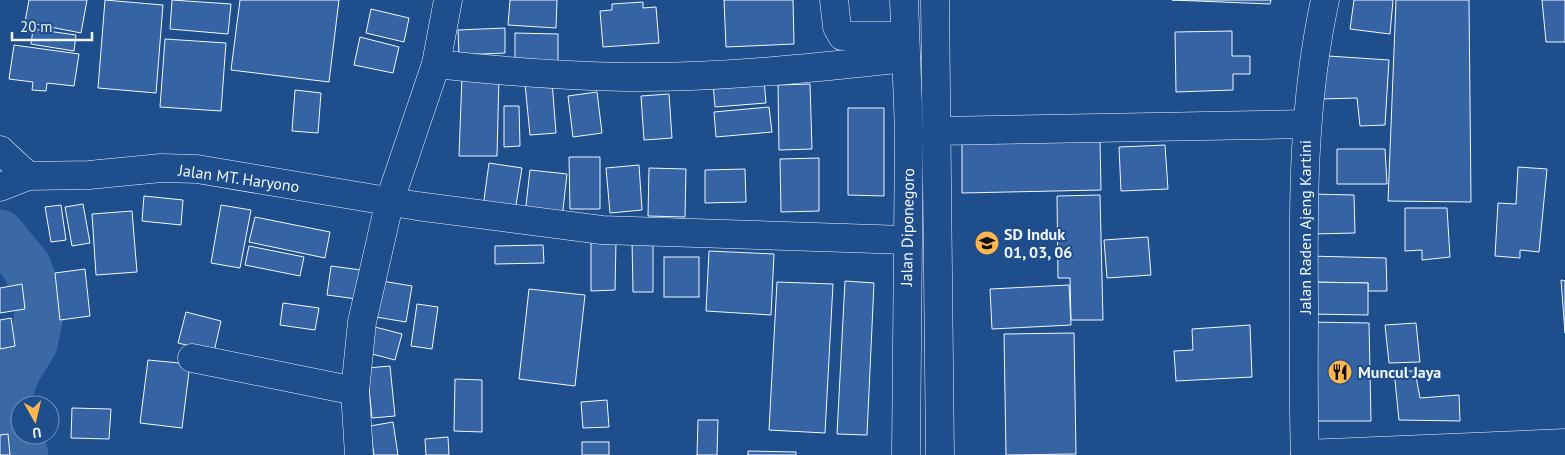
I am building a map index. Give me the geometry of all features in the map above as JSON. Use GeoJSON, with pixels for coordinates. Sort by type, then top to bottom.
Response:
{"type":"FeatureCollection","features":[{"type":"Feature","properties":{"kind":"main road"},"geometry":{"type":"LineString","coordinates":[[359,455],[356,391],[362,322],[390,200],[436,64],[448,0]]}},
{"type":"Feature","properties":{"kind":"main road"},"geometry":{"type":"LineString","coordinates":[[834,0],[837,27],[842,36],[906,47]]}},
{"type":"Feature","properties":{"kind":"main road","name":"Jalan Diponegoro"},"geometry":{"type":"LineString","coordinates":[[904,0],[909,132],[906,240],[906,455]]}},
{"type":"Feature","properties":{"kind":"main road","name":"Jalan Diponegoro"},"geometry":{"type":"LineString","coordinates":[[935,0],[938,131],[940,455]]}},
{"type":"Feature","properties":{"kind":"main road","name":"Jalan Raden Ajeng Kartini"},"geometry":{"type":"LineString","coordinates":[[1305,454],[1302,185],[1306,124],[1318,31],[1325,0]]}},
{"type":"Feature","properties":{"kind":"main road"},"geometry":{"type":"LineString","coordinates":[[436,64],[504,72],[626,77],[790,70],[906,47]]}},
{"type":"Feature","properties":{"kind":"main road"},"geometry":{"type":"LineString","coordinates":[[938,131],[1306,124]]}},
{"type":"Feature","properties":{"kind":"main road"},"geometry":{"type":"LineString","coordinates":[[0,150],[28,176]]}},
{"type":"Feature","properties":{"kind":"main road","name":"Jalan MT. Haryono"},"geometry":{"type":"LineString","coordinates":[[0,187],[28,176],[89,175],[161,168],[197,169],[417,206],[602,230],[906,240]]}},
{"type":"Feature","properties":{"kind":"main road"},"geometry":{"type":"LineString","coordinates":[[192,358],[356,391]]}},
{"type":"Feature","properties":{"kind":"main road"},"geometry":{"type":"LineString","coordinates":[[1305,454],[1565,442]]}},
{"type":"Feature","properties":{"kind":"building"},"geometry":{"type":"Polygon","coordinates":[[[29,0],[87,0],[81,33],[25,22],[29,0]]]}},
{"type":"Feature","properties":{"kind":"building"},"geometry":{"type":"Polygon","coordinates":[[[105,0],[163,5],[156,93],[98,88],[105,0]]]}},
{"type":"Feature","properties":{"kind":"building"},"geometry":{"type":"Polygon","coordinates":[[[172,0],[231,4],[228,34],[170,29],[172,0]]]}},
{"type":"Feature","properties":{"kind":"building"},"geometry":{"type":"Polygon","coordinates":[[[240,0],[339,0],[329,82],[231,70],[240,0]]]}},
{"type":"Feature","properties":{"kind":"building"},"geometry":{"type":"Polygon","coordinates":[[[510,0],[557,0],[556,28],[508,25],[510,0]]]}},
{"type":"Feature","properties":{"kind":"building"},"geometry":{"type":"Polygon","coordinates":[[[724,0],[793,0],[794,44],[726,47],[724,0]]]}},
{"type":"Feature","properties":{"kind":"building"},"geometry":{"type":"Polygon","coordinates":[[[1172,0],[1271,0],[1270,4],[1172,0]]]}},
{"type":"Feature","properties":{"kind":"building"},"geometry":{"type":"Polygon","coordinates":[[[1354,0],[1393,0],[1390,34],[1350,29],[1354,0]]]}},
{"type":"Feature","properties":{"kind":"building"},"geometry":{"type":"Polygon","coordinates":[[[1396,0],[1469,0],[1471,202],[1388,201],[1396,0]]]}},
{"type":"Feature","properties":{"kind":"building"},"geometry":{"type":"Polygon","coordinates":[[[1542,0],[1565,0],[1565,42],[1546,42],[1542,0]]]}},
{"type":"Feature","properties":{"kind":"building"},"geometry":{"type":"Polygon","coordinates":[[[643,2],[643,8],[656,7],[659,43],[603,47],[600,11],[612,10],[612,4],[643,2]]]}},
{"type":"Feature","properties":{"kind":"building"},"geometry":{"type":"Polygon","coordinates":[[[371,9],[409,18],[404,42],[366,33],[371,9]]]}},
{"type":"Feature","properties":{"kind":"building"},"geometry":{"type":"Polygon","coordinates":[[[505,28],[505,53],[459,55],[458,30],[505,28]]]}},
{"type":"Feature","properties":{"kind":"building"},"geometry":{"type":"Polygon","coordinates":[[[33,29],[76,35],[74,51],[31,44],[33,29]]]}},
{"type":"Feature","properties":{"kind":"building"},"geometry":{"type":"Polygon","coordinates":[[[1232,31],[1232,56],[1250,56],[1250,74],[1233,74],[1233,90],[1176,92],[1175,32],[1232,31]]]}},
{"type":"Feature","properties":{"kind":"building"},"geometry":{"type":"Polygon","coordinates":[[[515,33],[558,34],[558,61],[515,60],[515,33]]]}},
{"type":"Feature","properties":{"kind":"building"},"geometry":{"type":"Polygon","coordinates":[[[360,37],[399,47],[393,73],[354,65],[360,37]]]}},
{"type":"Feature","properties":{"kind":"building"},"geometry":{"type":"Polygon","coordinates":[[[165,39],[226,43],[221,111],[160,107],[165,39]]]}},
{"type":"Feature","properties":{"kind":"building"},"geometry":{"type":"Polygon","coordinates":[[[14,45],[79,54],[74,86],[47,83],[46,91],[32,90],[33,82],[9,79],[14,45]]]}},
{"type":"Feature","properties":{"kind":"building"},"geometry":{"type":"Polygon","coordinates":[[[1328,56],[1389,60],[1385,125],[1360,126],[1357,98],[1321,99],[1328,56]]]}},
{"type":"Feature","properties":{"kind":"building"},"geometry":{"type":"Polygon","coordinates":[[[462,76],[499,77],[497,156],[459,156],[462,76]]]}},
{"type":"Feature","properties":{"kind":"building"},"geometry":{"type":"Polygon","coordinates":[[[764,79],[766,103],[715,107],[713,83],[764,79]]]}},
{"type":"Feature","properties":{"kind":"building"},"geometry":{"type":"Polygon","coordinates":[[[552,81],[556,133],[530,135],[525,84],[552,81]]]}},
{"type":"Feature","properties":{"kind":"building"},"geometry":{"type":"Polygon","coordinates":[[[810,84],[812,149],[779,150],[778,85],[810,84]]]}},
{"type":"Feature","properties":{"kind":"building"},"geometry":{"type":"Polygon","coordinates":[[[295,90],[321,93],[318,133],[292,131],[295,90]]]}},
{"type":"Feature","properties":{"kind":"building"},"geometry":{"type":"Polygon","coordinates":[[[597,92],[602,133],[573,137],[568,96],[597,92]]]}},
{"type":"Feature","properties":{"kind":"building"},"geometry":{"type":"Polygon","coordinates":[[[669,94],[672,138],[644,140],[641,96],[669,94]]]}},
{"type":"Feature","properties":{"kind":"building"},"geometry":{"type":"Polygon","coordinates":[[[504,106],[519,106],[520,146],[504,147],[504,106]]]}},
{"type":"Feature","properties":{"kind":"building"},"geometry":{"type":"Polygon","coordinates":[[[769,107],[772,132],[716,137],[714,112],[769,107]]]}},
{"type":"Feature","properties":{"kind":"building"},"geometry":{"type":"Polygon","coordinates":[[[848,108],[884,108],[884,196],[848,195],[848,108]]]}},
{"type":"Feature","properties":{"kind":"building"},"geometry":{"type":"Polygon","coordinates":[[[1100,140],[1101,190],[962,193],[962,143],[1100,140]]]}},
{"type":"Feature","properties":{"kind":"building"},"geometry":{"type":"Polygon","coordinates":[[[1165,145],[1168,189],[1121,191],[1119,147],[1165,145]]]}},
{"type":"Feature","properties":{"kind":"building"},"geometry":{"type":"Polygon","coordinates":[[[1337,149],[1385,149],[1387,184],[1337,184],[1337,149]]]}},
{"type":"Feature","properties":{"kind":"building"},"geometry":{"type":"Polygon","coordinates":[[[569,157],[600,157],[600,209],[570,209],[569,157]]]}},
{"type":"Feature","properties":{"kind":"building"},"geometry":{"type":"Polygon","coordinates":[[[819,158],[819,211],[781,212],[780,159],[819,158]]]}},
{"type":"Feature","properties":{"kind":"building"},"geometry":{"type":"Polygon","coordinates":[[[489,163],[522,168],[515,211],[483,207],[489,163]]]}},
{"type":"Feature","properties":{"kind":"building"},"geometry":{"type":"Polygon","coordinates":[[[639,165],[642,210],[610,213],[606,168],[639,165]]]}},
{"type":"Feature","properties":{"kind":"building"},"geometry":{"type":"Polygon","coordinates":[[[1518,167],[1547,169],[1539,252],[1520,250],[1520,258],[1495,256],[1498,203],[1516,204],[1518,167]]]}},
{"type":"Feature","properties":{"kind":"building"},"geometry":{"type":"Polygon","coordinates":[[[649,168],[686,169],[685,217],[648,216],[649,168]]]}},
{"type":"Feature","properties":{"kind":"building"},"geometry":{"type":"Polygon","coordinates":[[[745,169],[746,202],[705,203],[705,170],[745,169]]]}},
{"type":"Feature","properties":{"kind":"building"},"geometry":{"type":"Polygon","coordinates":[[[530,170],[567,174],[562,218],[525,214],[530,170]]]}},
{"type":"Feature","properties":{"kind":"building"},"geometry":{"type":"Polygon","coordinates":[[[1311,194],[1354,195],[1355,233],[1313,234],[1311,194]]]}},
{"type":"Feature","properties":{"kind":"building"},"geometry":{"type":"Polygon","coordinates":[[[1100,195],[1103,320],[1071,320],[1070,278],[1058,278],[1057,196],[1100,195]]]}},
{"type":"Feature","properties":{"kind":"building"},"geometry":{"type":"Polygon","coordinates":[[[144,196],[183,200],[181,225],[142,221],[144,196]]]}},
{"type":"Feature","properties":{"kind":"building"},"geometry":{"type":"Polygon","coordinates":[[[83,204],[90,243],[72,246],[65,207],[83,204]]]}},
{"type":"Feature","properties":{"kind":"building"},"geometry":{"type":"Polygon","coordinates":[[[61,205],[66,240],[51,242],[45,207],[61,205]]]}},
{"type":"Feature","properties":{"kind":"building"},"geometry":{"type":"Polygon","coordinates":[[[221,205],[251,210],[240,268],[211,263],[221,205]]]}},
{"type":"Feature","properties":{"kind":"building"},"geometry":{"type":"Polygon","coordinates":[[[1405,208],[1447,208],[1450,257],[1422,260],[1422,250],[1405,251],[1405,208]]]}},
{"type":"Feature","properties":{"kind":"building"},"geometry":{"type":"Polygon","coordinates":[[[132,211],[137,272],[96,275],[92,214],[132,211]]]}},
{"type":"Feature","properties":{"kind":"building"},"geometry":{"type":"Polygon","coordinates":[[[255,217],[330,232],[325,258],[249,242],[255,217]]]}},
{"type":"Feature","properties":{"kind":"building"},"geometry":{"type":"Polygon","coordinates":[[[1148,237],[1151,275],[1107,278],[1104,240],[1148,237]]]}},
{"type":"Feature","properties":{"kind":"building"},"geometry":{"type":"Polygon","coordinates":[[[632,239],[653,239],[653,292],[633,292],[632,239]]]}},
{"type":"Feature","properties":{"kind":"building"},"geometry":{"type":"Polygon","coordinates":[[[591,241],[616,241],[615,290],[591,291],[591,241]]]}},
{"type":"Feature","properties":{"kind":"building"},"geometry":{"type":"Polygon","coordinates":[[[543,245],[544,263],[495,264],[495,246],[543,245]]]}},
{"type":"Feature","properties":{"kind":"building"},"geometry":{"type":"Polygon","coordinates":[[[249,246],[304,257],[300,276],[245,265],[249,246]]]}},
{"type":"Feature","properties":{"kind":"building"},"geometry":{"type":"Polygon","coordinates":[[[709,251],[774,254],[771,315],[706,311],[709,251]]]}},
{"type":"Feature","properties":{"kind":"building"},"geometry":{"type":"Polygon","coordinates":[[[1308,256],[1386,258],[1387,291],[1368,291],[1368,283],[1309,282],[1308,256]]]}},
{"type":"Feature","properties":{"kind":"building"},"geometry":{"type":"Polygon","coordinates":[[[664,257],[699,257],[699,297],[664,297],[664,257]]]}},
{"type":"Feature","properties":{"kind":"building"},"geometry":{"type":"Polygon","coordinates":[[[331,266],[361,270],[357,299],[327,295],[331,266]]]}},
{"type":"Feature","properties":{"kind":"building"},"geometry":{"type":"Polygon","coordinates":[[[85,269],[90,316],[60,320],[55,273],[85,269]]]}},
{"type":"Feature","properties":{"kind":"building"},"geometry":{"type":"Polygon","coordinates":[[[1561,280],[1565,281],[1565,333],[1561,280]]]}},
{"type":"Feature","properties":{"kind":"building"},"geometry":{"type":"Polygon","coordinates":[[[382,281],[412,286],[406,322],[376,317],[382,281]]]}},
{"type":"Feature","properties":{"kind":"building"},"geometry":{"type":"Polygon","coordinates":[[[845,281],[874,283],[867,435],[837,434],[845,281]]]}},
{"type":"Feature","properties":{"kind":"building"},"geometry":{"type":"Polygon","coordinates":[[[777,282],[833,284],[825,433],[769,430],[777,282]]]}},
{"type":"Feature","properties":{"kind":"building"},"geometry":{"type":"Polygon","coordinates":[[[1309,282],[1368,283],[1368,315],[1309,314],[1309,282]]]}},
{"type":"Feature","properties":{"kind":"building"},"geometry":{"type":"Polygon","coordinates":[[[22,284],[25,309],[0,313],[0,288],[22,284]]]}},
{"type":"Feature","properties":{"kind":"building"},"geometry":{"type":"Polygon","coordinates":[[[1069,285],[1071,325],[992,329],[990,289],[1069,285]]]}},
{"type":"Feature","properties":{"kind":"building"},"geometry":{"type":"Polygon","coordinates":[[[529,289],[585,295],[575,386],[519,379],[529,289]]]}},
{"type":"Feature","properties":{"kind":"building"},"geometry":{"type":"Polygon","coordinates":[[[283,303],[319,308],[315,330],[280,325],[283,303]]]}},
{"type":"Feature","properties":{"kind":"building"},"geometry":{"type":"Polygon","coordinates":[[[417,304],[438,307],[432,349],[411,346],[417,304]]]}},
{"type":"Feature","properties":{"kind":"building"},"geometry":{"type":"Polygon","coordinates":[[[186,312],[221,321],[214,352],[178,343],[186,312]]]}},
{"type":"Feature","properties":{"kind":"building"},"geometry":{"type":"Polygon","coordinates":[[[11,318],[15,346],[0,349],[0,320],[11,318]]]}},
{"type":"Feature","properties":{"kind":"building","name":"Muncul Jaya"},"geometry":{"type":"Polygon","coordinates":[[[1308,322],[1369,323],[1371,421],[1313,421],[1308,322]]]}},
{"type":"Feature","properties":{"kind":"building"},"geometry":{"type":"Polygon","coordinates":[[[1416,323],[1420,362],[1389,363],[1385,325],[1416,323]]]}},
{"type":"Feature","properties":{"kind":"building"},"geometry":{"type":"Polygon","coordinates":[[[1250,325],[1252,377],[1176,381],[1174,351],[1193,350],[1192,329],[1250,325]]]}},
{"type":"Feature","properties":{"kind":"building"},"geometry":{"type":"Polygon","coordinates":[[[375,327],[402,334],[395,360],[368,353],[375,327]]]}},
{"type":"Feature","properties":{"kind":"building"},"geometry":{"type":"Polygon","coordinates":[[[1074,333],[1076,454],[1006,455],[1004,334],[1074,333]]]}},
{"type":"Feature","properties":{"kind":"building"},"geometry":{"type":"Polygon","coordinates":[[[148,360],[190,364],[182,428],[140,423],[148,360]]]}},
{"type":"Feature","properties":{"kind":"building"},"geometry":{"type":"Polygon","coordinates":[[[390,366],[395,416],[372,418],[367,368],[390,366]]]}},
{"type":"Feature","properties":{"kind":"building"},"geometry":{"type":"Polygon","coordinates":[[[1394,371],[1415,371],[1420,398],[1459,395],[1460,421],[1399,420],[1394,371]]]}},
{"type":"Feature","properties":{"kind":"building"},"geometry":{"type":"Polygon","coordinates":[[[455,379],[482,380],[482,432],[454,431],[455,379]]]}},
{"type":"Feature","properties":{"kind":"building"},"geometry":{"type":"Polygon","coordinates":[[[607,400],[609,427],[583,428],[581,402],[607,400]]]}},
{"type":"Feature","properties":{"kind":"building"},"geometry":{"type":"Polygon","coordinates":[[[72,408],[111,409],[109,439],[71,438],[72,408]]]}},
{"type":"Feature","properties":{"kind":"building"},"geometry":{"type":"Polygon","coordinates":[[[698,420],[718,420],[717,455],[697,455],[698,420]]]}},
{"type":"Feature","properties":{"kind":"building"},"geometry":{"type":"Polygon","coordinates":[[[393,422],[398,455],[374,455],[370,426],[393,422]]]}},
{"type":"Feature","properties":{"kind":"building"},"geometry":{"type":"Polygon","coordinates":[[[8,434],[10,455],[0,455],[0,435],[8,434]]]}},
{"type":"Feature","properties":{"kind":"building"},"geometry":{"type":"Polygon","coordinates":[[[448,437],[449,455],[426,455],[425,439],[448,437]]]}},
{"type":"Feature","properties":{"kind":"building"},"geometry":{"type":"Polygon","coordinates":[[[582,442],[609,442],[609,455],[582,455],[582,442]]]}},
{"type":"Feature","properties":{"kind":"building"},"geometry":{"type":"Polygon","coordinates":[[[748,451],[796,452],[796,455],[748,455],[748,451]]]}},
{"type":"Feature","properties":{"kind":"waterway"},"geometry":{"type":"LineString","coordinates":[[0,234],[27,267],[41,306],[33,344],[17,370],[5,399],[24,455]]}},
{"type":"Feature","properties":{"kind":"place","name":"SD Induk 01, 03, 06"},"geometry":{"type":"Point","coordinates":[987,243]}},
{"type":"Feature","properties":{"kind":"place","name":"Muncul Jaya"},"geometry":{"type":"Point","coordinates":[1340,372]}}]}
